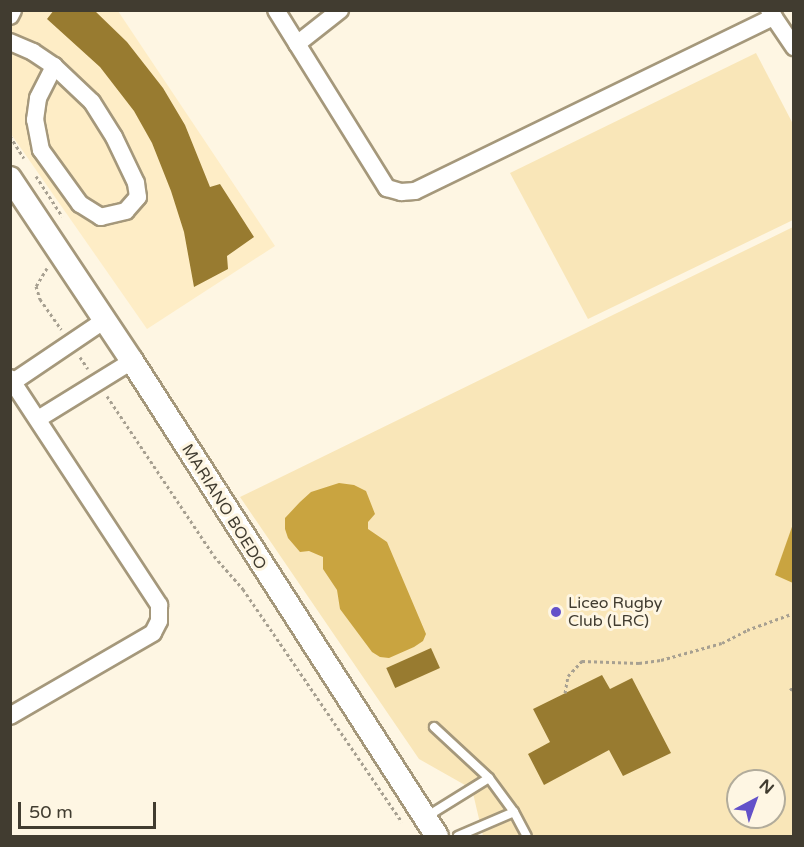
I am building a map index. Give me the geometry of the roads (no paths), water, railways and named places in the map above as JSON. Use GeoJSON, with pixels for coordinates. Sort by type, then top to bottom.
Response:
{"type":"FeatureCollection","features":[{"type":"Feature","properties":{"kind":"street"},"geometry":{"type":"LineString","coordinates":[[10,16],[13,10]]}},
{"type":"Feature","properties":{"kind":"street"},"geometry":{"type":"LineString","coordinates":[[276,10],[387,188],[408,191],[415,191],[772,14],[794,47]]}},
{"type":"Feature","properties":{"kind":"street"},"geometry":{"type":"LineString","coordinates":[[297,44],[340,10]]}},
{"type":"Feature","properties":{"kind":"street"},"geometry":{"type":"LineString","coordinates":[[10,42],[33,52],[54,66],[92,102],[114,137],[136,183],[138,197],[126,211],[101,217],[81,204],[41,150],[35,120],[38,98],[54,66]]}},
{"type":"Feature","properties":{"kind":"street","name":"MARIANO BOEDO"},"geometry":{"type":"LineString","coordinates":[[10,178],[132,361],[415,822],[437,837]]}},
{"type":"Feature","properties":{"kind":"street"},"geometry":{"type":"LineString","coordinates":[[13,709],[153,633],[159,621],[159,605],[12,380],[105,320]]}},
{"type":"Feature","properties":{"kind":"street"},"geometry":{"type":"LineString","coordinates":[[38,419],[132,361]]}},
{"type":"Feature","properties":{"kind":"lane"},"geometry":{"type":"LineString","coordinates":[[434,727],[489,778],[514,812],[527,837]]}},
{"type":"Feature","properties":{"kind":"lane"},"geometry":{"type":"LineString","coordinates":[[415,822],[489,778]]}},
{"type":"Feature","properties":{"kind":"lane"},"geometry":{"type":"LineString","coordinates":[[458,837],[514,812]]}},
{"type":"Feature","properties":{"kind":"place","name":"Liceo Rugby Club (LRC)"},"geometry":{"type":"Point","coordinates":[556,612]}}]}
